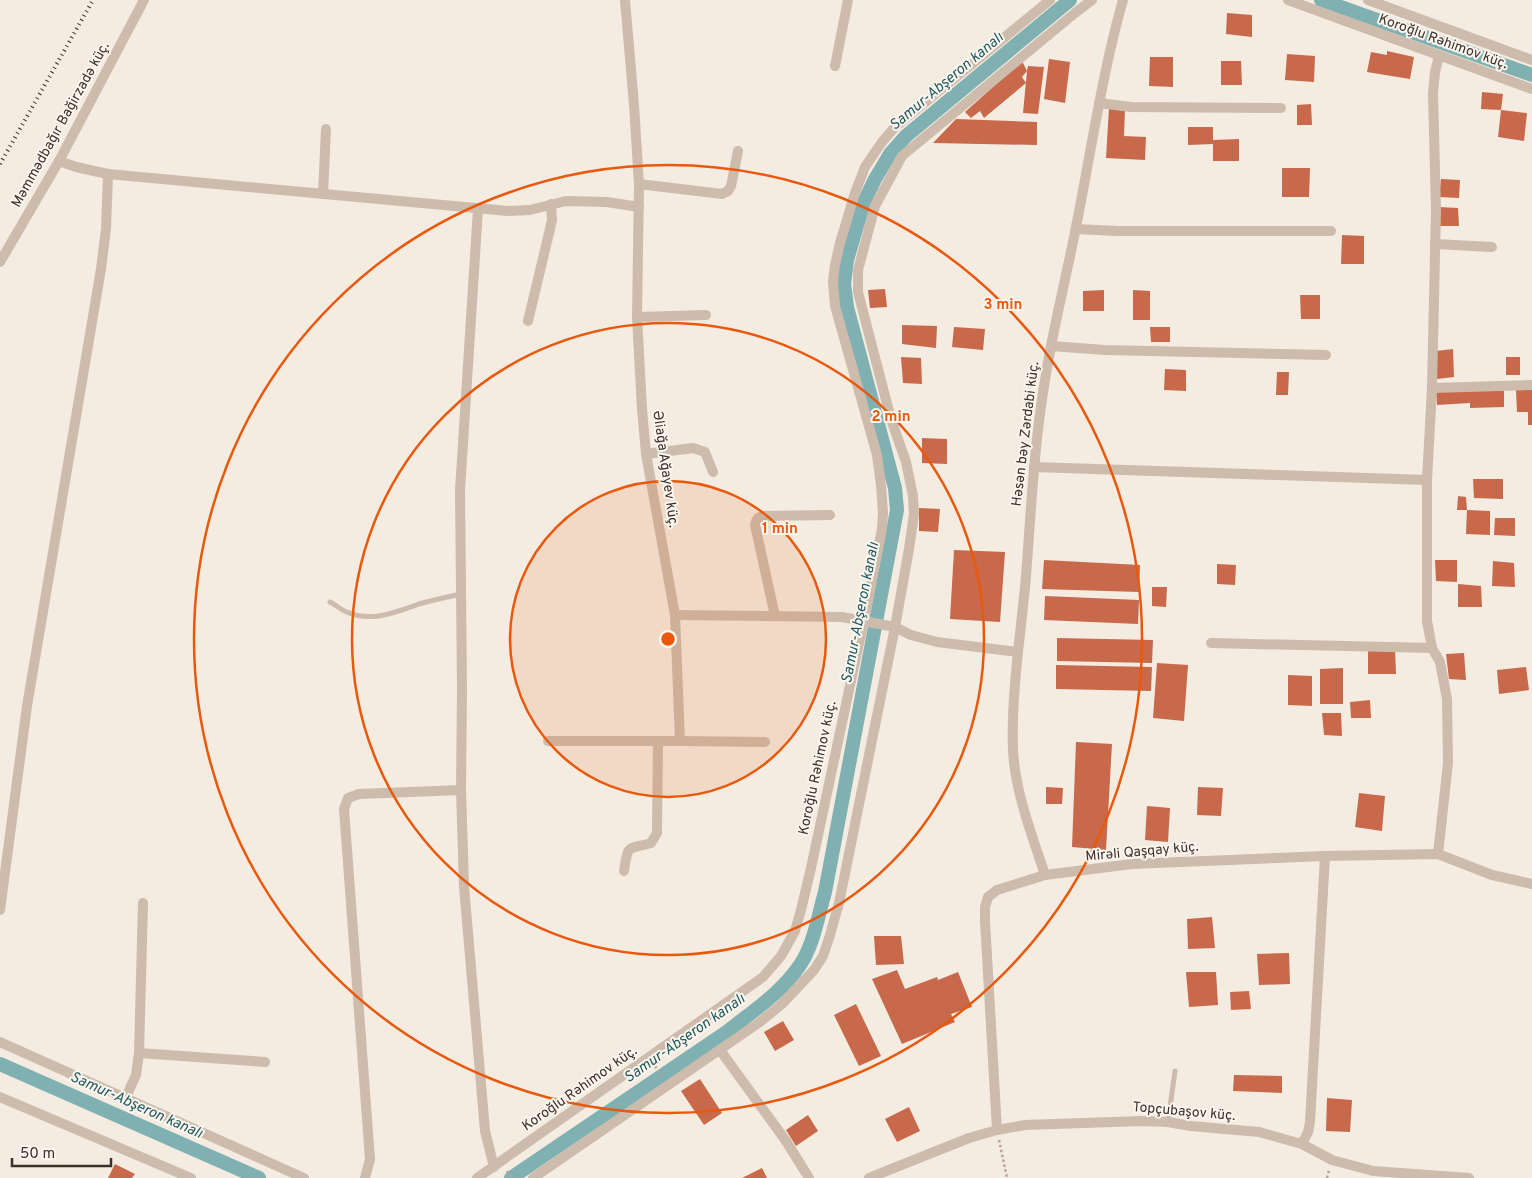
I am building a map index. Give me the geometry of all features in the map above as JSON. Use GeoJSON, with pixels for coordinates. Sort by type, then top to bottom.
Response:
{"type":"FeatureCollection","features":[{"type":"Feature","properties":{"kind":"street","name":"Məmmədbağır Bağirzadə küç."},"geometry":{"type":"LineString","coordinates":[[0,262],[59,161],[144,0]]}},
{"type":"Feature","properties":{"kind":"street","name":"Əliağa Ağayev küç."},"geometry":{"type":"LineString","coordinates":[[625,0],[639,184],[638,356],[646,454],[675,615],[680,742]]}},
{"type":"Feature","properties":{"kind":"street"},"geometry":{"type":"LineString","coordinates":[[835,66],[848,0]]}},
{"type":"Feature","properties":{"kind":"street","name":"Koroğlu Rəhimov küç."},"geometry":{"type":"LineString","coordinates":[[477,1178],[763,977],[781,956],[795,931],[811,868],[882,529],[882,485],[877,455],[835,306],[833,282],[842,235],[864,167],[894,128],[1050,0]]}},
{"type":"Feature","properties":{"kind":"street"},"geometry":{"type":"LineString","coordinates":[[533,1178],[720,1050],[782,1004],[804,983],[823,956],[839,903],[895,627],[914,514],[913,496],[906,462],[891,419],[858,292],[858,270],[875,206],[902,156],[1075,12],[1092,0]]}},
{"type":"Feature","properties":{"kind":"street","name":"Həsən bəy Zərdabi küç."},"geometry":{"type":"LineString","coordinates":[[1045,875],[1016,775],[1014,741],[1018,652],[1026,577],[1034,467],[1044,382],[1076,228],[1099,103],[1123,0]]}},
{"type":"Feature","properties":{"kind":"street","name":"Koroğlu Rəhimov küç."},"geometry":{"type":"LineString","coordinates":[[1288,0],[1532,89]]}},
{"type":"Feature","properties":{"kind":"street","name":"Koroğlu Rəhimov küç."},"geometry":{"type":"LineString","coordinates":[[1368,0],[1532,60]]}},
{"type":"Feature","properties":{"kind":"street"},"geometry":{"type":"LineString","coordinates":[[1438,854],[1448,763],[1447,698],[1440,662],[1432,648],[1428,620],[1427,480],[1432,388],[1436,210],[1433,93],[1439,56]]}},
{"type":"Feature","properties":{"kind":"street"},"geometry":{"type":"LineString","coordinates":[[1099,103],[1132,107],[1281,108]]}},
{"type":"Feature","properties":{"kind":"street"},"geometry":{"type":"LineString","coordinates":[[323,194],[326,129]]}},
{"type":"Feature","properties":{"kind":"street"},"geometry":{"type":"LineString","coordinates":[[639,184],[722,194],[728,192],[731,186],[738,151]]}},
{"type":"Feature","properties":{"kind":"street"},"geometry":{"type":"LineString","coordinates":[[59,161],[108,174],[478,209],[530,210],[566,201],[607,202],[639,207]]}},
{"type":"Feature","properties":{"kind":"street"},"geometry":{"type":"LineString","coordinates":[[0,910],[27,706],[101,269],[106,229],[108,174]]}},
{"type":"Feature","properties":{"kind":"street"},"geometry":{"type":"LineString","coordinates":[[528,321],[552,220],[551,204]]}},
{"type":"Feature","properties":{"kind":"street"},"geometry":{"type":"LineString","coordinates":[[478,209],[460,490],[461,790],[465,906],[485,1131],[494,1167]]}},
{"type":"Feature","properties":{"kind":"street"},"geometry":{"type":"LineString","coordinates":[[1076,228],[1118,231],[1330,231]]}},
{"type":"Feature","properties":{"kind":"street"},"geometry":{"type":"LineString","coordinates":[[1435,244],[1492,248]]}},
{"type":"Feature","properties":{"kind":"street"},"geometry":{"type":"LineString","coordinates":[[637,317],[706,316]]}},
{"type":"Feature","properties":{"kind":"street"},"geometry":{"type":"LineString","coordinates":[[1051,346],[1105,350],[1326,356]]}},
{"type":"Feature","properties":{"kind":"street"},"geometry":{"type":"LineString","coordinates":[[1432,388],[1532,385]]}},
{"type":"Feature","properties":{"kind":"street"},"geometry":{"type":"LineString","coordinates":[[646,454],[693,448],[705,452],[712,472]]}},
{"type":"Feature","properties":{"kind":"street"},"geometry":{"type":"LineString","coordinates":[[1034,467],[1427,480]]}},
{"type":"Feature","properties":{"kind":"street"},"geometry":{"type":"LineString","coordinates":[[775,616],[755,525],[756,520],[762,516],[830,515]]}},
{"type":"Feature","properties":{"kind":"street"},"geometry":{"type":"LineString","coordinates":[[675,615],[820,616],[864,620],[895,627],[911,635],[937,642],[1018,652]]}},
{"type":"Feature","properties":{"kind":"street"},"geometry":{"type":"LineString","coordinates":[[1211,643],[1432,648]]}},
{"type":"Feature","properties":{"kind":"street"},"geometry":{"type":"LineString","coordinates":[[548,741],[765,742]]}},
{"type":"Feature","properties":{"kind":"street"},"geometry":{"type":"LineString","coordinates":[[624,871],[627,852],[631,848],[651,843],[657,833],[658,741]]}},
{"type":"Feature","properties":{"kind":"street"},"geometry":{"type":"LineString","coordinates":[[365,1178],[370,1159],[344,809],[348,798],[359,794],[461,790]]}},
{"type":"Feature","properties":{"kind":"street","name":"Mirəli Qaşqay küç."},"geometry":{"type":"LineString","coordinates":[[997,1130],[985,906],[988,897],[997,890],[1045,875],[1132,864],[1325,856],[1438,854],[1492,875],[1532,884]]}},
{"type":"Feature","properties":{"kind":"street"},"geometry":{"type":"LineString","coordinates":[[1302,1144],[1308,1132],[1310,1122],[1325,856]]}},
{"type":"Feature","properties":{"kind":"street"},"geometry":{"type":"LineString","coordinates":[[126,1097],[136,1075],[139,1053],[143,903]]}},
{"type":"Feature","properties":{"kind":"street"},"geometry":{"type":"LineString","coordinates":[[0,1042],[304,1178]]}},
{"type":"Feature","properties":{"kind":"street"},"geometry":{"type":"LineString","coordinates":[[720,1050],[786,1141],[809,1178]]}},
{"type":"Feature","properties":{"kind":"street"},"geometry":{"type":"LineString","coordinates":[[139,1053],[265,1062]]}},
{"type":"Feature","properties":{"kind":"street"},"geometry":{"type":"LineString","coordinates":[[0,1097],[191,1178]]}},
{"type":"Feature","properties":{"kind":"street","name":"Topçubaşov küç."},"geometry":{"type":"LineString","coordinates":[[869,1178],[969,1138],[997,1130],[1025,1125],[1142,1121],[1259,1132],[1302,1144],[1332,1160],[1373,1171],[1469,1178]]}},
{"type":"Feature","properties":{"kind":"lane"},"geometry":{"type":"LineString","coordinates":[[330,602],[347,612],[363,617],[373,617],[388,615],[422,603],[461,594]]}},
{"type":"Feature","properties":{"kind":"lane"},"geometry":{"type":"LineString","coordinates":[[1168,1122],[1175,1071]]}},
{"type":"Feature","properties":{"kind":"path"},"geometry":{"type":"LineString","coordinates":[[649,1058],[669,1085]]}},
{"type":"Feature","properties":{"kind":"path"},"geometry":{"type":"LineString","coordinates":[[997,1130],[1007,1178]]}},
{"type":"Feature","properties":{"kind":"building"},"geometry":{"type":"Polygon","coordinates":[[[1227,13],[1252,15],[1252,37],[1226,34],[1227,13]]]}},
{"type":"Feature","properties":{"kind":"building"},"geometry":{"type":"Polygon","coordinates":[[[1387,51],[1414,57],[1410,79],[1367,72],[1371,52],[1387,55],[1387,51]]]}},
{"type":"Feature","properties":{"kind":"building"},"geometry":{"type":"Polygon","coordinates":[[[1287,54],[1315,56],[1314,82],[1285,80],[1287,54]]]}},
{"type":"Feature","properties":{"kind":"building"},"geometry":{"type":"Polygon","coordinates":[[[1150,57],[1173,57],[1173,87],[1149,86],[1150,57]]]}},
{"type":"Feature","properties":{"kind":"building"},"geometry":{"type":"Polygon","coordinates":[[[1049,59],[1070,62],[1065,103],[1044,99],[1049,59]]]}},
{"type":"Feature","properties":{"kind":"building"},"geometry":{"type":"Polygon","coordinates":[[[1022,61],[1027,71],[1022,77],[1026,83],[984,118],[980,111],[971,118],[965,112],[1022,61]]]}},
{"type":"Feature","properties":{"kind":"building"},"geometry":{"type":"Polygon","coordinates":[[[1221,61],[1241,61],[1242,85],[1221,85],[1221,61]]]}},
{"type":"Feature","properties":{"kind":"building"},"geometry":{"type":"Polygon","coordinates":[[[1028,66],[1044,67],[1038,114],[1023,113],[1028,66]]]}},
{"type":"Feature","properties":{"kind":"building"},"geometry":{"type":"Polygon","coordinates":[[[1482,92],[1503,94],[1501,110],[1481,109],[1482,92]]]}},
{"type":"Feature","properties":{"kind":"building"},"geometry":{"type":"Polygon","coordinates":[[[1311,104],[1312,125],[1297,125],[1297,105],[1311,104]]]}},
{"type":"Feature","properties":{"kind":"building"},"geometry":{"type":"Polygon","coordinates":[[[1109,108],[1125,109],[1124,136],[1146,137],[1145,160],[1106,158],[1109,108]]]}},
{"type":"Feature","properties":{"kind":"building"},"geometry":{"type":"Polygon","coordinates":[[[1501,110],[1527,113],[1524,141],[1498,137],[1501,110]]]}},
{"type":"Feature","properties":{"kind":"building"},"geometry":{"type":"Polygon","coordinates":[[[956,119],[1037,122],[1037,145],[933,143],[956,119]]]}},
{"type":"Feature","properties":{"kind":"building"},"geometry":{"type":"Polygon","coordinates":[[[1188,127],[1213,127],[1213,140],[1239,139],[1239,161],[1213,161],[1213,144],[1188,145],[1188,127]]]}},
{"type":"Feature","properties":{"kind":"building"},"geometry":{"type":"Polygon","coordinates":[[[1282,168],[1310,168],[1309,197],[1282,197],[1282,168]]]}},
{"type":"Feature","properties":{"kind":"building"},"geometry":{"type":"Polygon","coordinates":[[[1441,179],[1460,180],[1459,198],[1439,197],[1441,179]]]}},
{"type":"Feature","properties":{"kind":"building"},"geometry":{"type":"Polygon","coordinates":[[[1439,207],[1458,208],[1459,226],[1439,226],[1439,207]]]}},
{"type":"Feature","properties":{"kind":"building"},"geometry":{"type":"Polygon","coordinates":[[[1342,235],[1364,236],[1364,264],[1341,264],[1342,235]]]}},
{"type":"Feature","properties":{"kind":"building"},"geometry":{"type":"Polygon","coordinates":[[[885,289],[887,307],[870,308],[868,290],[885,289]]]}},
{"type":"Feature","properties":{"kind":"building"},"geometry":{"type":"Polygon","coordinates":[[[1104,290],[1104,311],[1083,311],[1083,291],[1104,290]]]}},
{"type":"Feature","properties":{"kind":"building"},"geometry":{"type":"Polygon","coordinates":[[[1133,290],[1150,291],[1150,320],[1133,320],[1133,290]]]}},
{"type":"Feature","properties":{"kind":"building"},"geometry":{"type":"Polygon","coordinates":[[[1300,295],[1320,295],[1320,319],[1301,319],[1300,295]]]}},
{"type":"Feature","properties":{"kind":"building"},"geometry":{"type":"Polygon","coordinates":[[[902,325],[937,326],[936,348],[902,344],[902,325]]]}},
{"type":"Feature","properties":{"kind":"building"},"geometry":{"type":"Polygon","coordinates":[[[954,327],[985,329],[983,350],[952,347],[954,327]]]}},
{"type":"Feature","properties":{"kind":"building"},"geometry":{"type":"Polygon","coordinates":[[[1150,327],[1170,327],[1170,342],[1151,342],[1150,327]]]}},
{"type":"Feature","properties":{"kind":"building"},"geometry":{"type":"Polygon","coordinates":[[[1453,349],[1454,377],[1437,379],[1436,351],[1453,349]]]}},
{"type":"Feature","properties":{"kind":"building"},"geometry":{"type":"Polygon","coordinates":[[[901,357],[921,358],[922,384],[903,383],[901,357]]]}},
{"type":"Feature","properties":{"kind":"building"},"geometry":{"type":"Polygon","coordinates":[[[1506,357],[1520,357],[1520,375],[1506,375],[1506,357]]]}},
{"type":"Feature","properties":{"kind":"building"},"geometry":{"type":"Polygon","coordinates":[[[1165,369],[1186,370],[1186,391],[1164,390],[1165,369]]]}},
{"type":"Feature","properties":{"kind":"building"},"geometry":{"type":"Polygon","coordinates":[[[1277,372],[1289,372],[1288,395],[1276,395],[1277,372]]]}},
{"type":"Feature","properties":{"kind":"building"},"geometry":{"type":"Polygon","coordinates":[[[1504,389],[1504,407],[1470,408],[1470,403],[1437,405],[1436,391],[1504,389]]]}},
{"type":"Feature","properties":{"kind":"building"},"geometry":{"type":"Polygon","coordinates":[[[1532,389],[1532,425],[1528,425],[1528,412],[1517,412],[1516,390],[1532,389]]]}},
{"type":"Feature","properties":{"kind":"building"},"geometry":{"type":"Polygon","coordinates":[[[922,438],[947,439],[947,464],[922,463],[922,438]]]}},
{"type":"Feature","properties":{"kind":"building"},"geometry":{"type":"Polygon","coordinates":[[[1473,479],[1503,479],[1503,499],[1474,498],[1473,479]]]}},
{"type":"Feature","properties":{"kind":"building"},"geometry":{"type":"Polygon","coordinates":[[[1458,496],[1466,497],[1467,510],[1457,510],[1458,496]]]}},
{"type":"Feature","properties":{"kind":"building"},"geometry":{"type":"Polygon","coordinates":[[[919,508],[940,509],[938,532],[919,531],[919,508]]]}},
{"type":"Feature","properties":{"kind":"building"},"geometry":{"type":"Polygon","coordinates":[[[1467,510],[1490,511],[1490,535],[1466,534],[1467,510]]]}},
{"type":"Feature","properties":{"kind":"building"},"geometry":{"type":"Polygon","coordinates":[[[1495,518],[1515,518],[1515,536],[1494,535],[1495,518]]]}},
{"type":"Feature","properties":{"kind":"building"},"geometry":{"type":"Polygon","coordinates":[[[954,550],[1005,552],[1000,622],[950,619],[954,550]]]}},
{"type":"Feature","properties":{"kind":"building"},"geometry":{"type":"Polygon","coordinates":[[[1044,560],[1140,565],[1139,592],[1042,589],[1044,560]]]}},
{"type":"Feature","properties":{"kind":"building"},"geometry":{"type":"Polygon","coordinates":[[[1435,560],[1457,560],[1457,582],[1436,581],[1435,560]]]}},
{"type":"Feature","properties":{"kind":"building"},"geometry":{"type":"Polygon","coordinates":[[[1493,561],[1514,563],[1515,587],[1492,586],[1493,561]]]}},
{"type":"Feature","properties":{"kind":"building"},"geometry":{"type":"Polygon","coordinates":[[[1217,564],[1236,565],[1235,585],[1217,584],[1217,564]]]}},
{"type":"Feature","properties":{"kind":"building"},"geometry":{"type":"Polygon","coordinates":[[[1458,584],[1481,586],[1482,607],[1458,607],[1458,584]]]}},
{"type":"Feature","properties":{"kind":"building"},"geometry":{"type":"Polygon","coordinates":[[[1152,587],[1167,587],[1166,607],[1152,606],[1152,587]]]}},
{"type":"Feature","properties":{"kind":"building"},"geometry":{"type":"Polygon","coordinates":[[[1045,596],[1139,600],[1138,624],[1044,620],[1045,596]]]}},
{"type":"Feature","properties":{"kind":"building"},"geometry":{"type":"Polygon","coordinates":[[[1057,638],[1153,640],[1152,663],[1057,661],[1057,638]]]}},
{"type":"Feature","properties":{"kind":"building"},"geometry":{"type":"Polygon","coordinates":[[[1368,649],[1395,649],[1396,674],[1368,674],[1368,649]]]}},
{"type":"Feature","properties":{"kind":"building"},"geometry":{"type":"Polygon","coordinates":[[[1464,653],[1466,680],[1449,679],[1446,654],[1464,653]]]}},
{"type":"Feature","properties":{"kind":"building"},"geometry":{"type":"Polygon","coordinates":[[[1157,663],[1188,665],[1184,721],[1153,718],[1157,663]]]}},
{"type":"Feature","properties":{"kind":"building"},"geometry":{"type":"Polygon","coordinates":[[[1056,665],[1152,667],[1151,691],[1056,689],[1056,665]]]}},
{"type":"Feature","properties":{"kind":"building"},"geometry":{"type":"Polygon","coordinates":[[[1526,667],[1529,690],[1499,694],[1497,670],[1526,667]]]}},
{"type":"Feature","properties":{"kind":"building"},"geometry":{"type":"Polygon","coordinates":[[[1343,668],[1343,704],[1320,704],[1320,669],[1343,668]]]}},
{"type":"Feature","properties":{"kind":"building"},"geometry":{"type":"Polygon","coordinates":[[[1288,675],[1312,676],[1312,706],[1288,705],[1288,675]]]}},
{"type":"Feature","properties":{"kind":"building"},"geometry":{"type":"Polygon","coordinates":[[[1370,700],[1371,718],[1351,718],[1350,702],[1370,700]]]}},
{"type":"Feature","properties":{"kind":"building"},"geometry":{"type":"Polygon","coordinates":[[[1322,713],[1341,713],[1342,736],[1324,735],[1322,713]]]}},
{"type":"Feature","properties":{"kind":"building"},"geometry":{"type":"Polygon","coordinates":[[[1076,742],[1112,744],[1106,850],[1072,847],[1076,742]]]}},
{"type":"Feature","properties":{"kind":"building"},"geometry":{"type":"Polygon","coordinates":[[[1046,787],[1063,788],[1062,804],[1046,804],[1046,787]]]}},
{"type":"Feature","properties":{"kind":"building"},"geometry":{"type":"Polygon","coordinates":[[[1198,787],[1223,788],[1221,816],[1197,815],[1198,787]]]}},
{"type":"Feature","properties":{"kind":"building"},"geometry":{"type":"Polygon","coordinates":[[[1359,793],[1385,796],[1382,831],[1355,827],[1359,793]]]}},
{"type":"Feature","properties":{"kind":"building"},"geometry":{"type":"Polygon","coordinates":[[[1147,806],[1170,808],[1168,842],[1145,840],[1147,806]]]}},
{"type":"Feature","properties":{"kind":"building"},"geometry":{"type":"Polygon","coordinates":[[[1212,917],[1215,948],[1188,949],[1187,919],[1212,917]]]}},
{"type":"Feature","properties":{"kind":"building"},"geometry":{"type":"Polygon","coordinates":[[[874,936],[901,936],[904,964],[876,965],[874,936]]]}},
{"type":"Feature","properties":{"kind":"building"},"geometry":{"type":"Polygon","coordinates":[[[1289,953],[1290,984],[1259,985],[1257,954],[1289,953]]]}},
{"type":"Feature","properties":{"kind":"building"},"geometry":{"type":"Polygon","coordinates":[[[897,970],[905,989],[937,977],[938,980],[958,972],[972,1007],[951,1014],[955,1022],[902,1044],[872,979],[897,970]]]}},
{"type":"Feature","properties":{"kind":"building"},"geometry":{"type":"Polygon","coordinates":[[[1186,972],[1216,972],[1218,1005],[1189,1007],[1186,972]]]}},
{"type":"Feature","properties":{"kind":"building"},"geometry":{"type":"Polygon","coordinates":[[[1249,991],[1251,1009],[1231,1010],[1230,992],[1249,991]]]}},
{"type":"Feature","properties":{"kind":"building"},"geometry":{"type":"Polygon","coordinates":[[[856,1004],[881,1056],[859,1066],[834,1015],[856,1004]]]}},
{"type":"Feature","properties":{"kind":"building"},"geometry":{"type":"Polygon","coordinates":[[[783,1021],[794,1040],[775,1051],[764,1032],[783,1021]]]}},
{"type":"Feature","properties":{"kind":"building"},"geometry":{"type":"Polygon","coordinates":[[[1234,1075],[1282,1076],[1282,1093],[1233,1091],[1234,1075]]]}},
{"type":"Feature","properties":{"kind":"building"},"geometry":{"type":"Polygon","coordinates":[[[700,1079],[722,1113],[704,1125],[681,1091],[700,1079]]]}},
{"type":"Feature","properties":{"kind":"building"},"geometry":{"type":"Polygon","coordinates":[[[1327,1098],[1352,1100],[1350,1132],[1326,1131],[1327,1098]]]}},
{"type":"Feature","properties":{"kind":"building"},"geometry":{"type":"Polygon","coordinates":[[[909,1107],[920,1131],[897,1142],[885,1119],[909,1107]]]}},
{"type":"Feature","properties":{"kind":"building"},"geometry":{"type":"Polygon","coordinates":[[[808,1115],[818,1131],[796,1146],[786,1130],[808,1115]]]}},
{"type":"Feature","properties":{"kind":"building"},"geometry":{"type":"Polygon","coordinates":[[[115,1164],[135,1174],[132,1178],[108,1178],[115,1164]]]}},
{"type":"Feature","properties":{"kind":"building"},"geometry":{"type":"Polygon","coordinates":[[[762,1168],[767,1178],[742,1178],[762,1168]]]}},
{"type":"Feature","properties":{"kind":"waterway","name":"Samur-Abşeron kanalı"},"geometry":{"type":"LineString","coordinates":[[511,1178],[728,1031],[785,984],[805,957],[825,892],[897,510],[895,488],[847,307],[844,284],[847,260],[864,202],[890,154],[906,136],[1070,0]]}},
{"type":"Feature","properties":{"kind":"waterway","name":"Samur-Abşeron kanalı"},"geometry":{"type":"LineString","coordinates":[[1321,0],[1532,75]]}},
{"type":"Feature","properties":{"kind":"waterway","name":"Samur-Abşeron kanalı"},"geometry":{"type":"LineString","coordinates":[[0,1064],[259,1178]]}},
{"type":"Feature","properties":{"kind":"railway"},"geometry":{"type":"LineString","coordinates":[[0,164],[93,0]]}}]}
